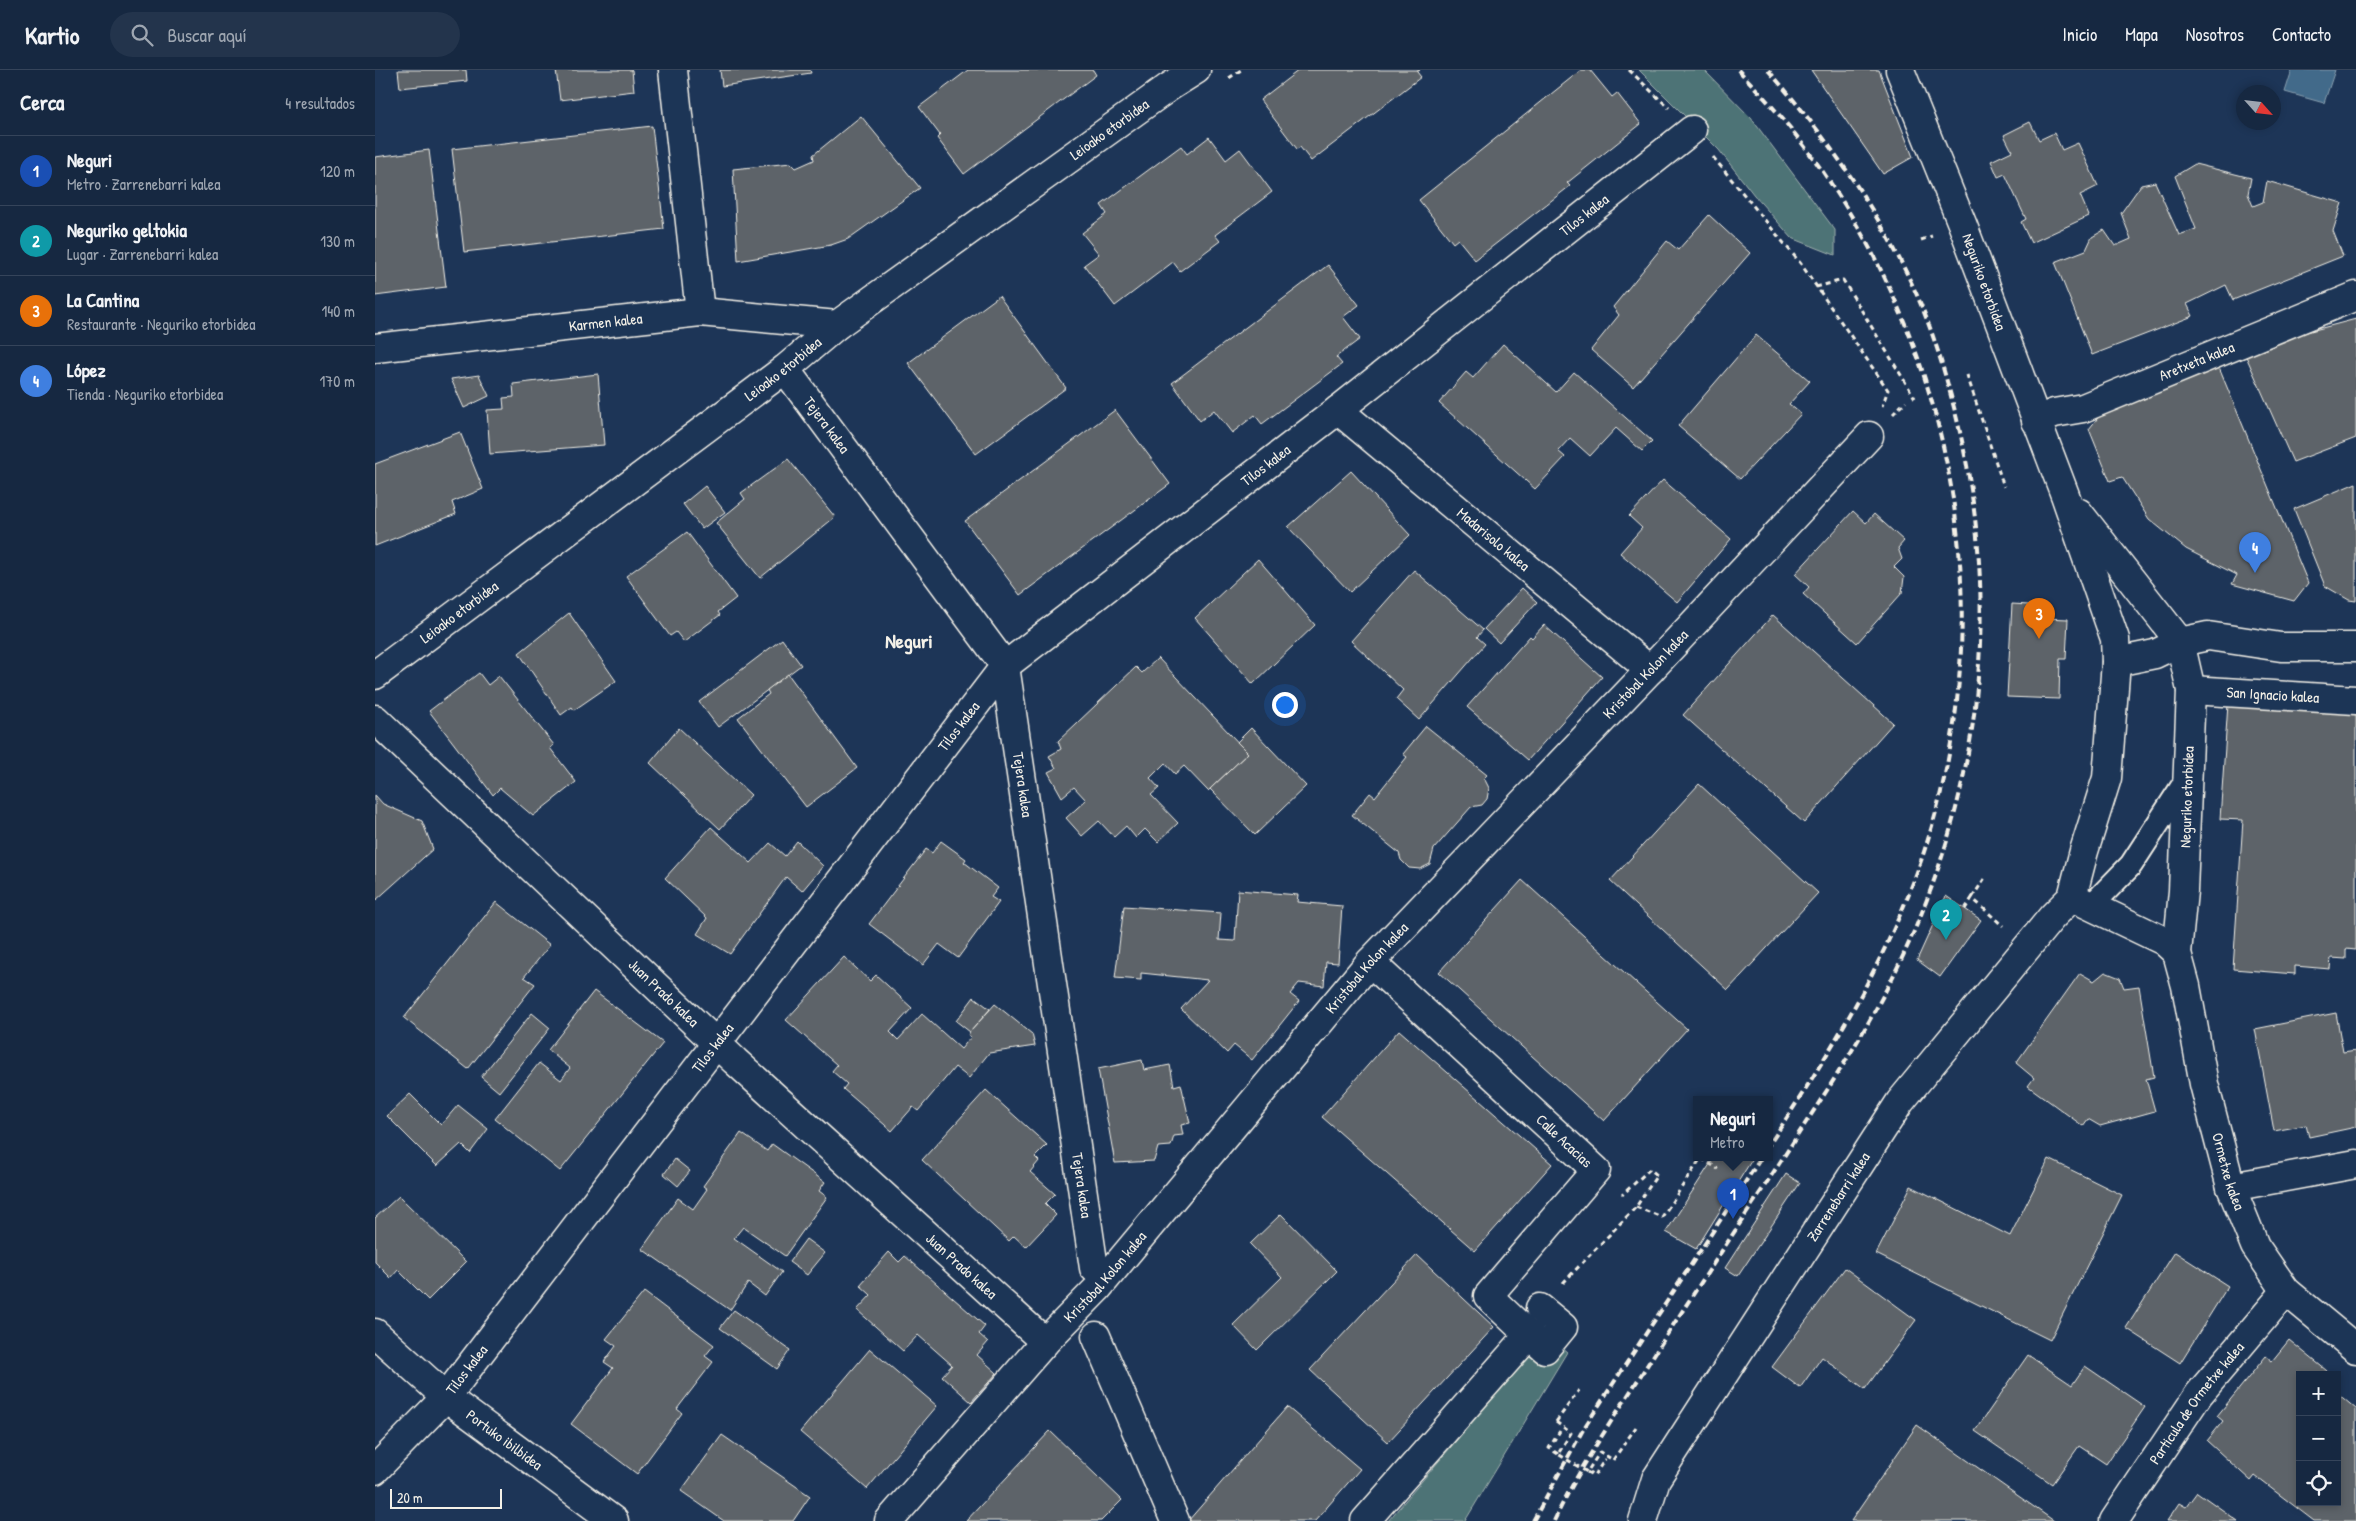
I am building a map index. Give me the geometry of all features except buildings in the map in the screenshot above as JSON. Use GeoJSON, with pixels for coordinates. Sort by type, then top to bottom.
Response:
{"type":"FeatureCollection","features":[{"type":"Feature","properties":{"kind":"street"},"geometry":{"type":"LineString","coordinates":[[673,70],[701,312]]}},
{"type":"Feature","properties":{"kind":"street","name":"Leioako etorbidea"},"geometry":{"type":"LineString","coordinates":[[375,675],[785,369],[837,325],[1169,87],[1196,70]]}},
{"type":"Feature","properties":{"kind":"street","name":"Neguriko etorbidea"},"geometry":{"type":"LineString","coordinates":[[1900,70],[1963,226],[2065,495],[2115,639],[2116,662],[2107,778],[2083,851],[2081,902]]}},
{"type":"Feature","properties":{"kind":"street","name":"Tilos kalea"},"geometry":{"type":"LineString","coordinates":[[375,1470],[446,1397],[1005,666],[1338,410],[1691,130]]}},
{"type":"Feature","properties":{"kind":"street","name":"Aretxeta kalea"},"geometry":{"type":"LineString","coordinates":[[2036,421],[2054,413],[2083,408],[2356,296]]}},
{"type":"Feature","properties":{"kind":"street","name":"Karmen kalea"},"geometry":{"type":"LineString","coordinates":[[375,348],[701,312],[837,325]]}},
{"type":"Feature","properties":{"kind":"street","name":"Tejera kalea"},"geometry":{"type":"LineString","coordinates":[[785,369],[1005,666],[1094,1268]]}},
{"type":"Feature","properties":{"kind":"street","name":"Madarisolo kalea"},"geometry":{"type":"LineString","coordinates":[[1338,410],[1650,670]]}},
{"type":"Feature","properties":{"kind":"street","name":"Kristobal Kolon kalea"},"geometry":{"type":"LineString","coordinates":[[889,1521],[1045,1342],[1097,1289],[1369,962],[1650,670],[1869,436]]}},
{"type":"Feature","properties":{"kind":"street","name":"Neguriko etorbidea"},"geometry":{"type":"LineString","coordinates":[[2065,495],[2165,626],[2180,642],[2191,690],[2183,891],[2177,953]]}},
{"type":"Feature","properties":{"kind":"street"},"geometry":{"type":"LineString","coordinates":[[2116,662],[2155,654],[2180,642],[2209,636],[2281,647],[2356,647]]}},
{"type":"Feature","properties":{"kind":"street","name":"San Ignacio kalea"},"geometry":{"type":"LineString","coordinates":[[2191,690],[2356,700]]}},
{"type":"Feature","properties":{"kind":"street","name":"Juan Prado kalea"},"geometry":{"type":"LineString","coordinates":[[375,719],[717,1044],[1045,1342]]}},
{"type":"Feature","properties":{"kind":"street"},"geometry":{"type":"LineString","coordinates":[[2133,927],[2167,914],[2183,891]]}},
{"type":"Feature","properties":{"kind":"street"},"geometry":{"type":"LineString","coordinates":[[2081,902],[2164,941],[2177,953]]}},
{"type":"Feature","properties":{"kind":"street","name":"Zarrenebarri kalea"},"geometry":{"type":"LineString","coordinates":[[1643,1521],[1656,1479],[1900,1102],[2027,948],[2081,902]]}},
{"type":"Feature","properties":{"kind":"street","name":"Ormetxe kalea"},"geometry":{"type":"LineString","coordinates":[[2177,953],[2186,986],[2204,1084],[2231,1187],[2255,1246],[2286,1291],[2356,1349]]}},
{"type":"Feature","properties":{"kind":"street","name":"Calle Acacias"},"geometry":{"type":"LineString","coordinates":[[1369,962],[1596,1170],[1488,1296],[1545,1349],[1563,1327],[1540,1308]]}},
{"type":"Feature","properties":{"kind":"street"},"geometry":{"type":"LineString","coordinates":[[2231,1187],[2356,1164]]}},
{"type":"Feature","properties":{"kind":"street","name":"Particula de Ormetxe kalea"},"geometry":{"type":"LineString","coordinates":[[2114,1521],[2199,1394],[2286,1291]]}},
{"type":"Feature","properties":{"kind":"street","name":"Portuko ibilbidea"},"geometry":{"type":"LineString","coordinates":[[375,1333],[446,1397],[613,1521]]}},
{"type":"Feature","properties":{"kind":"street"},"geometry":{"type":"LineString","coordinates":[[1365,1521],[1529,1335]]}},
{"type":"Feature","properties":{"kind":"street"},"geometry":{"type":"LineString","coordinates":[[1096,1336],[1175,1521]]}},
{"type":"Feature","properties":{"kind":"lane"},"geometry":{"type":"LineString","coordinates":[[2081,902],[2131,865],[2189,776]]}},
{"type":"Feature","properties":{"kind":"path"},"geometry":{"type":"LineString","coordinates":[[1629,70],[1691,130],[1801,264],[1888,390],[1869,436]]}},
{"type":"Feature","properties":{"kind":"path"},"geometry":{"type":"LineString","coordinates":[[1817,287],[1843,280],[1915,398]]}},
{"type":"Feature","properties":{"kind":"path"},"geometry":{"type":"LineString","coordinates":[[1967,375],[2004,487]]}},
{"type":"Feature","properties":{"kind":"path"},"geometry":{"type":"LineString","coordinates":[[1965,909],[1986,876]]}},
{"type":"Feature","properties":{"kind":"path"},"geometry":{"type":"LineString","coordinates":[[1972,898],[2027,948]]}},
{"type":"Feature","properties":{"kind":"path"},"geometry":{"type":"LineString","coordinates":[[1637,1207],[1662,1217],[1699,1161]]}},
{"type":"Feature","properties":{"kind":"path"},"geometry":{"type":"LineString","coordinates":[[1706,1161],[1718,1169]]}},
{"type":"Feature","properties":{"kind":"path"},"geometry":{"type":"LineString","coordinates":[[1540,1308],[1637,1207],[1657,1175],[1650,1169],[1619,1197],[1596,1170]]}},
{"type":"Feature","properties":{"kind":"path"},"geometry":{"type":"LineString","coordinates":[[1558,1454],[1571,1433],[1556,1422],[1579,1390]]}},
{"type":"Feature","properties":{"kind":"path"},"geometry":{"type":"LineString","coordinates":[[1587,1472],[1601,1452],[1613,1460],[1636,1427]]}},
{"type":"Feature","properties":{"kind":"path"},"geometry":{"type":"LineString","coordinates":[[1560,1431],[1549,1448],[1558,1454],[1594,1476],[1605,1459]]}},
{"type":"Feature","properties":{"kind":"green space"},"geometry":{"type":"Polygon","coordinates":[[[1639,70],[1704,70],[1751,118],[1835,230],[1835,255],[1792,238],[1754,195],[1719,150],[1639,70]]]}},
{"type":"Feature","properties":{"kind":"green space"},"geometry":{"type":"Polygon","coordinates":[[[1546,1335],[1567,1352],[1465,1521],[1388,1521],[1546,1335]]]}},
{"type":"Feature","properties":{"kind":"water"},"geometry":{"type":"Polygon","coordinates":[[[2292,70],[2335,70],[2324,103],[2285,92],[2292,70]]]}},
{"type":"Feature","properties":{"kind":"railway"},"geometry":{"type":"LineString","coordinates":[[1738,70],[1806,149],[1863,236],[1907,329],[1939,427],[1957,528],[1962,631],[1952,734],[1929,836],[1915,877],[1899,918],[1860,996],[1816,1072],[1773,1139]]}},
{"type":"Feature","properties":{"kind":"railway"},"geometry":{"type":"LineString","coordinates":[[1554,1521],[1573,1483],[1595,1446],[1831,1084],[1878,1005],[1913,934],[1941,860],[1961,786],[1975,710],[1980,633],[1979,555],[1969,478],[1952,400],[1939,353],[1916,293],[1895,250],[1863,195],[1846,169],[1789,94],[1768,70]]}},
{"type":"Feature","properties":{"kind":"railway"},"geometry":{"type":"LineString","coordinates":[[1533,1521],[1584,1428],[1759,1161]]}},
{"type":"Feature","properties":{"kind":"place","name":"López"},"geometry":{"type":"Point","coordinates":[2255,573]}},
{"type":"Feature","properties":{"kind":"place","name":"La Cantina"},"geometry":{"type":"Point","coordinates":[2039,639]}},
{"type":"Feature","properties":{"kind":"place","name":"Neguriko geltokia"},"geometry":{"type":"Point","coordinates":[1946,940]}},
{"type":"Feature","properties":{"kind":"place","name":"Neguri"},"geometry":{"type":"Point","coordinates":[1733,1219]}},
{"type":"Feature","properties":{"kind":"district","name":"Neguri"},"geometry":{"type":"Point","coordinates":[909,641]}}]}
